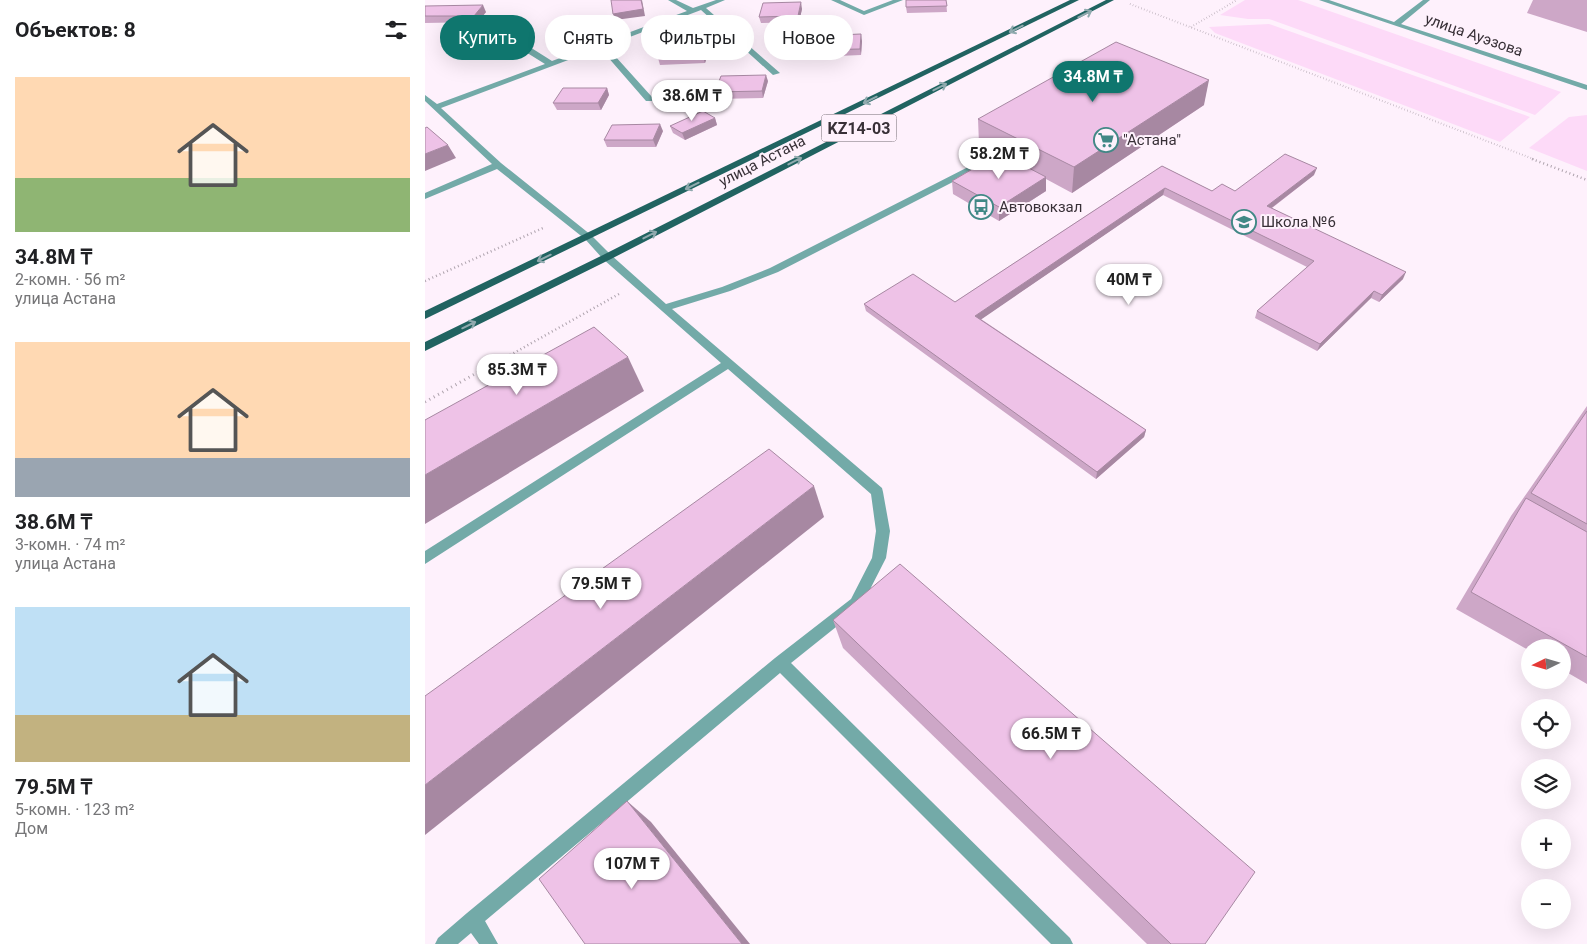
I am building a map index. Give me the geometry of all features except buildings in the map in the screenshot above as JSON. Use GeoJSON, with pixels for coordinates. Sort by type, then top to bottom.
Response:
{"type":"FeatureCollection","features":[{"type":"Feature","properties":{"kind":"main road","name":"улица Астана"},"geometry":{"type":"LineString","coordinates":[[425,315],[1076,0]]}},
{"type":"Feature","properties":{"kind":"main road","name":"улица Астана"},"geometry":{"type":"LineString","coordinates":[[425,347],[607,257],[1111,0]]}},
{"type":"Feature","properties":{"kind":"street"},"geometry":{"type":"LineString","coordinates":[[671,0],[693,11]]}},
{"type":"Feature","properties":{"kind":"street"},"geometry":{"type":"LineString","coordinates":[[631,34],[722,0]]}},
{"type":"Feature","properties":{"kind":"street"},"geometry":{"type":"LineString","coordinates":[[834,0],[864,14],[900,0]]}},
{"type":"Feature","properties":{"kind":"street","name":"улица Ауэзова"},"geometry":{"type":"LineString","coordinates":[[1322,0],[1397,23],[1587,88]]}},
{"type":"Feature","properties":{"kind":"street"},"geometry":{"type":"LineString","coordinates":[[1397,23],[1427,0]]}},
{"type":"Feature","properties":{"kind":"street"},"geometry":{"type":"LineString","coordinates":[[702,8],[776,73]]}},
{"type":"Feature","properties":{"kind":"street"},"geometry":{"type":"LineString","coordinates":[[535,54],[551,64]]}},
{"type":"Feature","properties":{"kind":"street"},"geometry":{"type":"LineString","coordinates":[[436,107],[562,60]]}},
{"type":"Feature","properties":{"kind":"street"},"geometry":{"type":"LineString","coordinates":[[614,60],[649,99]]}},
{"type":"Feature","properties":{"kind":"street"},"geometry":{"type":"LineString","coordinates":[[425,97],[498,165],[588,237],[663,308],[877,492],[883,531],[879,558],[856,604],[780,663],[444,944]]}},
{"type":"Feature","properties":{"kind":"street"},"geometry":{"type":"LineString","coordinates":[[425,196],[498,165]]}},
{"type":"Feature","properties":{"kind":"street"},"geometry":{"type":"LineString","coordinates":[[663,308],[726,289],[774,270],[979,165]]}},
{"type":"Feature","properties":{"kind":"street"},"geometry":{"type":"LineString","coordinates":[[425,558],[729,363]]}},
{"type":"Feature","properties":{"kind":"street"},"geometry":{"type":"LineString","coordinates":[[780,663],[1064,944]]}},
{"type":"Feature","properties":{"kind":"street"},"geometry":{"type":"LineString","coordinates":[[473,919],[489,944]]}},
{"type":"Feature","properties":{"kind":"path"},"geometry":{"type":"LineString","coordinates":[[1190,27],[1237,0]]}},
{"type":"Feature","properties":{"kind":"path"},"geometry":{"type":"LineString","coordinates":[[1128,3],[1587,180]]}},
{"type":"Feature","properties":{"kind":"path"},"geometry":{"type":"LineString","coordinates":[[425,281],[565,218]]}},
{"type":"Feature","properties":{"kind":"path"},"geometry":{"type":"LineString","coordinates":[[425,402],[637,284]]}},
{"type":"Feature","properties":{"kind":"shaded area"},"geometry":{"type":"Polygon","coordinates":[[[1245,0],[1298,0],[1561,92],[1535,115],[1269,19],[1248,19],[1220,15],[1245,0]]]}},
{"type":"Feature","properties":{"kind":"shaded area"},"geometry":{"type":"Polygon","coordinates":[[[1269,24],[1530,117],[1500,142],[1215,33],[1209,27],[1269,24]]]}},
{"type":"Feature","properties":{"kind":"shaded area"},"geometry":{"type":"Polygon","coordinates":[[[1587,115],[1587,171],[1529,148],[1569,117],[1587,115]]]}},
{"type":"Feature","properties":{"kind":"place","name":"\"Астана\""},"geometry":{"type":"Point","coordinates":[1106,140]}},
{"type":"Feature","properties":{"kind":"place","name":"Автовокзал"},"geometry":{"type":"Point","coordinates":[981,207]}},
{"type":"Feature","properties":{"kind":"place","name":"Школа №6"},"geometry":{"type":"Point","coordinates":[1244,222]}}]}
